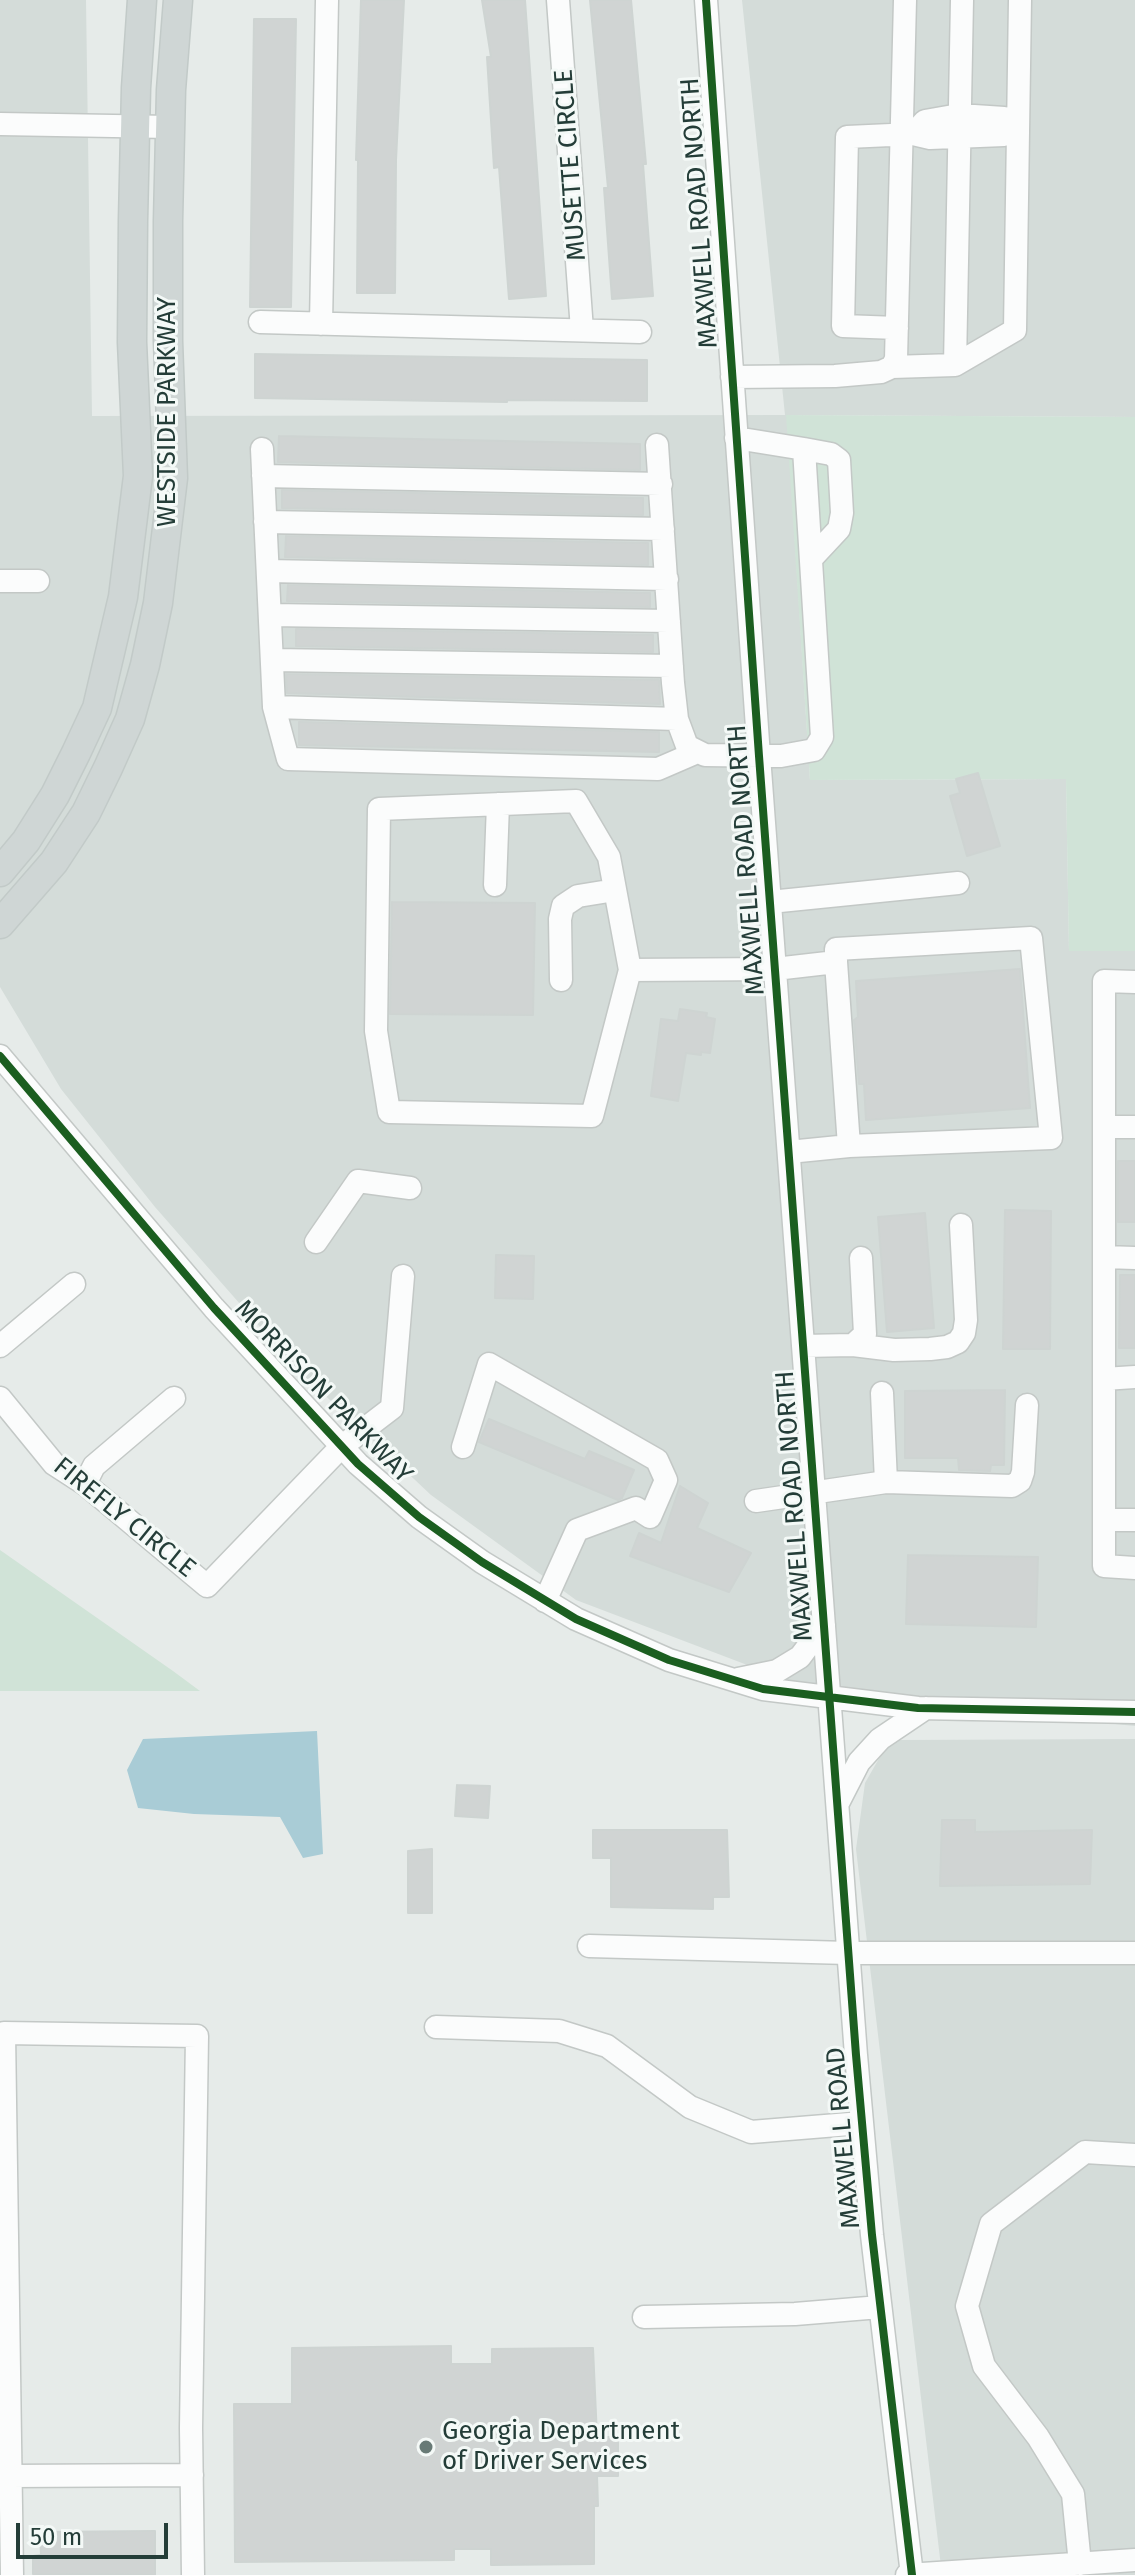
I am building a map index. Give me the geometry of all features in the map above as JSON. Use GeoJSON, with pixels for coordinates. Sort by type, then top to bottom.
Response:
{"type":"FeatureCollection","features":[{"type":"Feature","properties":{"kind":"main road","name":"WESTSIDE PARKWAY"},"geometry":{"type":"LineString","coordinates":[[0,872],[41,818],[97,708],[123,597],[138,476],[132,342],[135,126],[142,0]]}},
{"type":"Feature","properties":{"kind":"main road","name":"WESTSIDE PARKWAY"},"geometry":{"type":"LineString","coordinates":[[0,924],[54,862],[86,813],[130,719],[158,603],[173,478],[168,341],[170,127],[178,0]]}},
{"type":"Feature","properties":{"kind":"street"},"geometry":{"type":"LineString","coordinates":[[321,324],[327,0]]}},
{"type":"Feature","properties":{"kind":"street","name":"MUSETTE CIRCLE"},"geometry":{"type":"LineString","coordinates":[[558,0],[582,330]]}},
{"type":"Feature","properties":{"kind":"street"},"geometry":{"type":"LineString","coordinates":[[892,367],[896,359],[908,134],[905,0]]}},
{"type":"Feature","properties":{"kind":"street"},"geometry":{"type":"LineString","coordinates":[[955,365],[962,0]]}},
{"type":"Feature","properties":{"kind":"street"},"geometry":{"type":"LineString","coordinates":[[732,377],[835,376],[881,372],[892,367],[955,365],[1015,330],[1015,129],[1020,0]]}},
{"type":"Feature","properties":{"kind":"street","name":"MAXWELL ROAD NORTH"},"geometry":{"type":"LineString","coordinates":[[707,10],[829,1696]]}},
{"type":"Feature","properties":{"kind":"street"},"geometry":{"type":"LineString","coordinates":[[0,124],[170,127]]}},
{"type":"Feature","properties":{"kind":"street"},"geometry":{"type":"LineString","coordinates":[[897,328],[843,326],[847,137],[908,134],[930,138],[959,125],[1004,135],[1015,129]]}},
{"type":"Feature","properties":{"kind":"street"},"geometry":{"type":"LineString","coordinates":[[260,322],[640,332]]}},
{"type":"Feature","properties":{"kind":"street"},"geometry":{"type":"LineString","coordinates":[[736,438],[831,454],[839,460],[842,513],[839,529],[811,559]]}},
{"type":"Feature","properties":{"kind":"street"},"geometry":{"type":"LineString","coordinates":[[657,445],[677,719],[687,746],[695,753],[705,755],[787,755],[814,750],[822,737],[804,449]]}},
{"type":"Feature","properties":{"kind":"street"},"geometry":{"type":"LineString","coordinates":[[262,449],[274,707],[288,759],[658,769],[695,753]]}},
{"type":"Feature","properties":{"kind":"street"},"geometry":{"type":"LineString","coordinates":[[263,476],[661,484]]}},
{"type":"Feature","properties":{"kind":"street"},"geometry":{"type":"LineString","coordinates":[[265,522],[663,529]]}},
{"type":"Feature","properties":{"kind":"street"},"geometry":{"type":"LineString","coordinates":[[268,571],[667,579]]}},
{"type":"Feature","properties":{"kind":"street"},"geometry":{"type":"LineString","coordinates":[[0,581],[38,581]]}},
{"type":"Feature","properties":{"kind":"street"},"geometry":{"type":"LineString","coordinates":[[271,615],[669,621]]}},
{"type":"Feature","properties":{"kind":"street"},"geometry":{"type":"LineString","coordinates":[[273,660],[672,666]]}},
{"type":"Feature","properties":{"kind":"street"},"geometry":{"type":"LineString","coordinates":[[274,707],[677,719]]}},
{"type":"Feature","properties":{"kind":"street"},"geometry":{"type":"LineString","coordinates":[[576,801],[609,857],[630,970],[592,1116],[389,1112],[376,1031],[379,809],[498,804],[576,801]]}},
{"type":"Feature","properties":{"kind":"street"},"geometry":{"type":"LineString","coordinates":[[495,885],[498,804]]}},
{"type":"Feature","properties":{"kind":"street"},"geometry":{"type":"LineString","coordinates":[[770,902],[958,883]]}},
{"type":"Feature","properties":{"kind":"street"},"geometry":{"type":"LineString","coordinates":[[561,980],[560,919],[563,906],[578,896],[615,890]]}},
{"type":"Feature","properties":{"kind":"street"},"geometry":{"type":"LineString","coordinates":[[789,1152],[849,1146],[1051,1138],[1031,938],[836,949],[849,1146]]}},
{"type":"Feature","properties":{"kind":"street"},"geometry":{"type":"LineString","coordinates":[[630,970],[775,969],[836,962]]}},
{"type":"Feature","properties":{"kind":"street"},"geometry":{"type":"LineString","coordinates":[[1135,982],[1104,981],[1104,1566],[1135,1568]]}},
{"type":"Feature","properties":{"kind":"street","name":"MORRISON PARKWAY"},"geometry":{"type":"LineString","coordinates":[[0,1056],[214,1308],[341,1447],[419,1517],[482,1562],[576,1619],[669,1660],[763,1689],[926,1708],[1135,1712]]}},
{"type":"Feature","properties":{"kind":"street"},"geometry":{"type":"LineString","coordinates":[[1104,1127],[1135,1127]]}},
{"type":"Feature","properties":{"kind":"street"},"geometry":{"type":"LineString","coordinates":[[316,1242],[358,1181],[410,1188]]}},
{"type":"Feature","properties":{"kind":"street"},"geometry":{"type":"LineString","coordinates":[[803,1346],[853,1345],[894,1350],[947,1347],[958,1342],[964,1333],[966,1320],[961,1225]]}},
{"type":"Feature","properties":{"kind":"street"},"geometry":{"type":"LineString","coordinates":[[1104,1257],[1135,1258]]}},
{"type":"Feature","properties":{"kind":"street"},"geometry":{"type":"LineString","coordinates":[[853,1345],[865,1334],[861,1258]]}},
{"type":"Feature","properties":{"kind":"street","name":"FIREFLY CIRCLE"},"geometry":{"type":"LineString","coordinates":[[0,1398],[54,1464],[85,1484],[207,1586],[341,1447],[392,1408],[403,1276]]}},
{"type":"Feature","properties":{"kind":"street"},"geometry":{"type":"LineString","coordinates":[[0,1346],[74,1284]]}},
{"type":"Feature","properties":{"kind":"street"},"geometry":{"type":"LineString","coordinates":[[463,1447],[489,1364],[657,1460],[666,1480],[650,1517],[636,1508],[577,1530],[545,1601]]}},
{"type":"Feature","properties":{"kind":"street"},"geometry":{"type":"LineString","coordinates":[[1104,1379],[1135,1377]]}},
{"type":"Feature","properties":{"kind":"street"},"geometry":{"type":"LineString","coordinates":[[882,1393],[886,1482]]}},
{"type":"Feature","properties":{"kind":"street"},"geometry":{"type":"LineString","coordinates":[[85,1484],[94,1466],[174,1398]]}},
{"type":"Feature","properties":{"kind":"street"},"geometry":{"type":"LineString","coordinates":[[756,1501],[886,1482],[1012,1486],[1020,1481],[1023,1472],[1027,1405]]}},
{"type":"Feature","properties":{"kind":"street"},"geometry":{"type":"LineString","coordinates":[[1104,1520],[1135,1520]]}},
{"type":"Feature","properties":{"kind":"street"},"geometry":{"type":"LineString","coordinates":[[735,1680],[777,1671],[800,1657],[824,1625]]}},
{"type":"Feature","properties":{"kind":"street","name":"MAXWELL ROAD"},"geometry":{"type":"LineString","coordinates":[[829,1696],[862,2123],[911,2575]]}},
{"type":"Feature","properties":{"kind":"street"},"geometry":{"type":"LineString","coordinates":[[837,1804],[859,1762],[880,1739],[926,1708]]}},
{"type":"Feature","properties":{"kind":"street"},"geometry":{"type":"LineString","coordinates":[[589,1946],[848,1953],[1135,1953]]}},
{"type":"Feature","properties":{"kind":"street"},"geometry":{"type":"LineString","coordinates":[[436,2027],[559,2031],[607,2046],[690,2107],[751,2132],[862,2123]]}},
{"type":"Feature","properties":{"kind":"street"},"geometry":{"type":"LineString","coordinates":[[12,2575],[4,2033],[197,2036],[193,2575]]}},
{"type":"Feature","properties":{"kind":"street"},"geometry":{"type":"LineString","coordinates":[[1080,2564],[1073,2494],[1038,2437],[984,2366],[967,2306],[991,2224],[1085,2152],[1135,2155]]}},
{"type":"Feature","properties":{"kind":"street"},"geometry":{"type":"LineString","coordinates":[[644,2317],[795,2314],[880,2307]]}},
{"type":"Feature","properties":{"kind":"street"},"geometry":{"type":"LineString","coordinates":[[10,2476],[192,2475]]}},
{"type":"Feature","properties":{"kind":"street"},"geometry":{"type":"LineString","coordinates":[[911,2575],[1135,2560]]}},
{"type":"Feature","properties":{"kind":"shaded area"},"geometry":{"type":"Polygon","coordinates":[[[0,0],[86,0],[92,416],[785,415],[742,0],[1135,0],[1135,417],[787,415],[810,780],[1066,779],[1069,950],[1135,951],[1135,1726],[829,1696],[576,1600],[431,1495],[297,1369],[155,1207],[61,1089],[0,987],[0,0]]]}},
{"type":"Feature","properties":{"kind":"shaded area"},"geometry":{"type":"Polygon","coordinates":[[[1135,1739],[1135,2575],[942,2575],[856,1849],[865,1783],[885,1748],[900,1740],[1135,1739]]]}},
{"type":"Feature","properties":{"kind":"green space"},"geometry":{"type":"Polygon","coordinates":[[[786,415],[1135,417],[1135,951],[1069,951],[1066,779],[810,780],[786,415]]]}},
{"type":"Feature","properties":{"kind":"green space"},"geometry":{"type":"Polygon","coordinates":[[[0,1550],[173,1671],[200,1691],[0,1691],[0,1550]]]}},
{"type":"Feature","properties":{"kind":"water"},"geometry":{"type":"Polygon","coordinates":[[[317,1731],[323,1854],[303,1858],[280,1817],[194,1814],[138,1808],[127,1770],[143,1739],[317,1731]]]}},
{"type":"Feature","properties":{"kind":"building"},"geometry":{"type":"Polygon","coordinates":[[[361,0],[404,0],[396,160],[395,293],[357,293],[356,160],[361,0]]]}},
{"type":"Feature","properties":{"kind":"building"},"geometry":{"type":"Polygon","coordinates":[[[482,0],[525,0],[546,296],[509,299],[499,167],[494,168],[487,57],[491,57],[482,0]]]}},
{"type":"Feature","properties":{"kind":"building"},"geometry":{"type":"Polygon","coordinates":[[[590,0],[631,0],[646,164],[643,164],[653,296],[612,299],[604,188],[608,188],[590,0]]]}},
{"type":"Feature","properties":{"kind":"building"},"geometry":{"type":"Polygon","coordinates":[[[254,19],[296,19],[291,307],[250,307],[254,19]]]}},
{"type":"Feature","properties":{"kind":"building"},"geometry":{"type":"Polygon","coordinates":[[[255,354],[647,360],[647,401],[255,398],[255,354]]]}},
{"type":"Feature","properties":{"kind":"building"},"geometry":{"type":"Polygon","coordinates":[[[279,436],[640,444],[640,470],[278,462],[279,436]]]}},
{"type":"Feature","properties":{"kind":"building"},"geometry":{"type":"Polygon","coordinates":[[[282,490],[643,498],[643,515],[282,508],[282,490]]]}},
{"type":"Feature","properties":{"kind":"building"},"geometry":{"type":"Polygon","coordinates":[[[286,536],[648,543],[648,565],[285,557],[286,536]]]}},
{"type":"Feature","properties":{"kind":"building"},"geometry":{"type":"Polygon","coordinates":[[[288,585],[650,593],[650,607],[287,601],[288,585]]]}},
{"type":"Feature","properties":{"kind":"building"},"geometry":{"type":"Polygon","coordinates":[[[296,629],[653,635],[653,652],[296,646],[296,629]]]}},
{"type":"Feature","properties":{"kind":"building"},"geometry":{"type":"Polygon","coordinates":[[[286,674],[659,680],[660,704],[287,693],[286,674]]]}},
{"type":"Feature","properties":{"kind":"building"},"geometry":{"type":"Polygon","coordinates":[[[299,722],[659,732],[659,752],[299,745],[299,722]]]}},
{"type":"Feature","properties":{"kind":"building"},"geometry":{"type":"Polygon","coordinates":[[[978,773],[1000,846],[967,856],[950,796],[960,793],[956,779],[978,773]]]}},
{"type":"Feature","properties":{"kind":"building"},"geometry":{"type":"Polygon","coordinates":[[[392,902],[535,903],[533,1015],[390,1014],[392,902]]]}},
{"type":"Feature","properties":{"kind":"building"},"geometry":{"type":"Polygon","coordinates":[[[1020,969],[1030,1108],[866,1120],[864,1084],[859,1084],[854,1020],[858,1017],[856,981],[1020,969]]]}},
{"type":"Feature","properties":{"kind":"building"},"geometry":{"type":"Polygon","coordinates":[[[680,1009],[707,1013],[706,1017],[715,1019],[710,1053],[686,1053],[678,1101],[651,1096],[661,1019],[678,1021],[680,1009]]]}},
{"type":"Feature","properties":{"kind":"building"},"geometry":{"type":"Polygon","coordinates":[[[1118,1161],[1135,1161],[1135,1222],[1118,1222],[1118,1161]]]}},
{"type":"Feature","properties":{"kind":"building"},"geometry":{"type":"Polygon","coordinates":[[[1005,1210],[1051,1211],[1050,1349],[1003,1349],[1005,1210]]]}},
{"type":"Feature","properties":{"kind":"building"},"geometry":{"type":"Polygon","coordinates":[[[925,1213],[934,1328],[887,1332],[878,1217],[925,1213]]]}},
{"type":"Feature","properties":{"kind":"building"},"geometry":{"type":"Polygon","coordinates":[[[496,1255],[534,1256],[533,1299],[495,1298],[496,1255]]]}},
{"type":"Feature","properties":{"kind":"building"},"geometry":{"type":"Polygon","coordinates":[[[1120,1275],[1135,1275],[1135,1348],[1119,1348],[1120,1275]]]}},
{"type":"Feature","properties":{"kind":"building"},"geometry":{"type":"Polygon","coordinates":[[[1005,1390],[1004,1465],[991,1465],[990,1471],[959,1470],[958,1458],[905,1458],[905,1391],[1005,1390]]]}},
{"type":"Feature","properties":{"kind":"building"},"geometry":{"type":"Polygon","coordinates":[[[489,1419],[585,1459],[589,1451],[634,1470],[622,1498],[618,1500],[479,1442],[489,1419]]]}},
{"type":"Feature","properties":{"kind":"building"},"geometry":{"type":"Polygon","coordinates":[[[680,1486],[708,1503],[697,1528],[751,1553],[729,1592],[630,1556],[639,1533],[661,1543],[680,1486]]]}},
{"type":"Feature","properties":{"kind":"building"},"geometry":{"type":"Polygon","coordinates":[[[908,1555],[1038,1557],[1036,1627],[906,1624],[908,1555]]]}},
{"type":"Feature","properties":{"kind":"building"},"geometry":{"type":"Polygon","coordinates":[[[457,1785],[490,1786],[488,1818],[455,1816],[457,1785]]]}},
{"type":"Feature","properties":{"kind":"building"},"geometry":{"type":"Polygon","coordinates":[[[942,1820],[975,1820],[975,1832],[1092,1830],[1090,1884],[940,1886],[942,1820]]]}},
{"type":"Feature","properties":{"kind":"building"},"geometry":{"type":"Polygon","coordinates":[[[593,1830],[727,1830],[729,1897],[713,1897],[713,1909],[611,1907],[611,1858],[593,1858],[593,1830]]]}},
{"type":"Feature","properties":{"kind":"building"},"geometry":{"type":"Polygon","coordinates":[[[432,1849],[432,1913],[408,1913],[408,1851],[432,1849]]]}},
{"type":"Feature","properties":{"kind":"building","name":"Georgia Department of Driver Services"},"geometry":{"type":"Polygon","coordinates":[[[451,2346],[451,2364],[492,2364],[492,2349],[593,2348],[597,2437],[618,2437],[618,2476],[597,2476],[594,2564],[491,2565],[491,2549],[454,2549],[454,2560],[235,2562],[234,2404],[292,2404],[292,2348],[451,2346]]]}},
{"type":"Feature","properties":{"kind":"building"},"geometry":{"type":"Polygon","coordinates":[[[155,2531],[155,2575],[33,2574],[33,2556],[41,2555],[40,2532],[155,2531]]]}},
{"type":"Feature","properties":{"kind":"cycle path"},"geometry":{"type":"LineString","coordinates":[[706,0],[856,2055],[872,2235],[912,2575]]}},
{"type":"Feature","properties":{"kind":"cycle path"},"geometry":{"type":"LineString","coordinates":[[0,1056],[214,1308],[358,1464],[419,1517],[482,1562],[576,1619],[669,1660],[763,1689],[918,1708],[1135,1712]]}},
{"type":"Feature","properties":{"kind":"place","name":"Georgia Department of Driver Services"},"geometry":{"type":"Point","coordinates":[426,2447]}}]}
